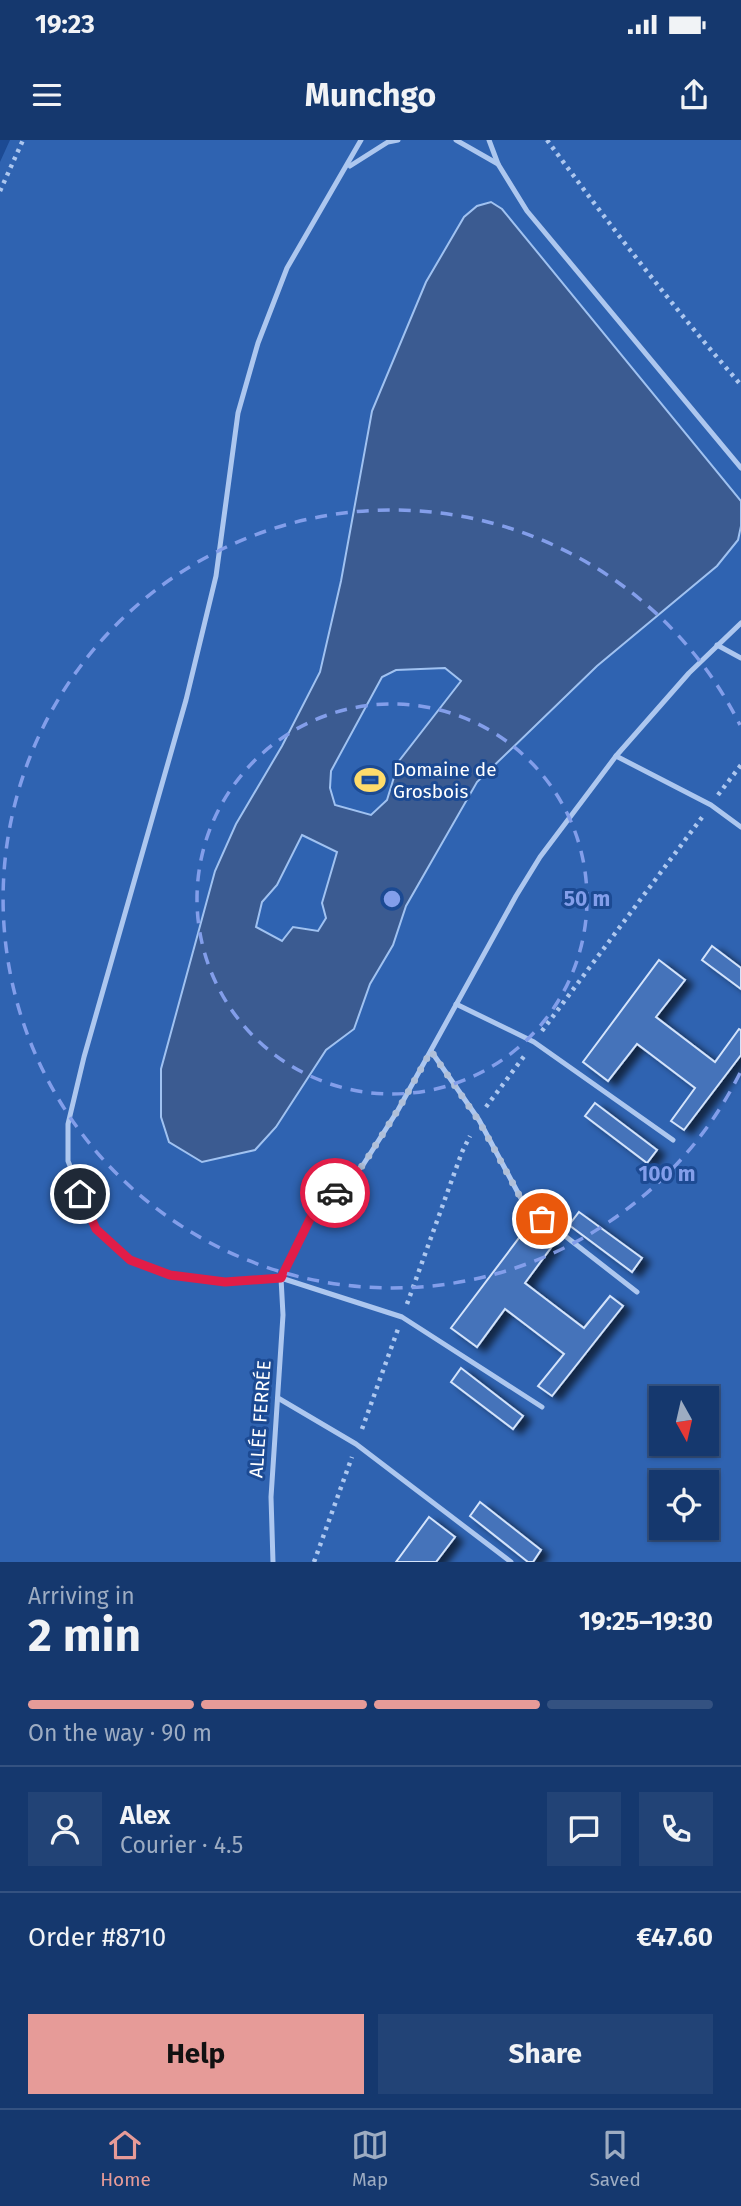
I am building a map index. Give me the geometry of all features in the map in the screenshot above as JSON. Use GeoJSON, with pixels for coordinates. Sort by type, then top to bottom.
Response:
{"type":"FeatureCollection","features":[{"type":"Feature","properties":{"kind":"lane"},"geometry":{"type":"LineString","coordinates":[[361,140],[348,167],[287,268],[258,343],[238,412],[216,576],[179,726],[84,1058],[68,1124],[68,1161],[96,1229],[130,1260],[170,1275],[225,1282],[281,1278],[402,1317],[542,1407]]}},
{"type":"Feature","properties":{"kind":"lane"},"geometry":{"type":"LineString","coordinates":[[348,167],[388,142],[398,140]]}},
{"type":"Feature","properties":{"kind":"lane"},"geometry":{"type":"LineString","coordinates":[[456,140],[498,164]]}},
{"type":"Feature","properties":{"kind":"lane"},"geometry":{"type":"LineString","coordinates":[[489,140],[498,164],[527,211],[741,467]]}},
{"type":"Feature","properties":{"kind":"lane"},"geometry":{"type":"LineString","coordinates":[[281,1278],[311,1217],[363,1165],[398,1110],[540,857],[616,756],[689,673],[741,623]]}},
{"type":"Feature","properties":{"kind":"lane"},"geometry":{"type":"LineString","coordinates":[[717,645],[741,657]]}},
{"type":"Feature","properties":{"kind":"lane"},"geometry":{"type":"LineString","coordinates":[[616,756],[711,805],[741,827]]}},
{"type":"Feature","properties":{"kind":"lane"},"geometry":{"type":"LineString","coordinates":[[456,1004],[534,1042],[673,1140]]}},
{"type":"Feature","properties":{"kind":"lane"},"geometry":{"type":"LineString","coordinates":[[431,1051],[479,1121],[524,1204],[636,1292]]}},
{"type":"Feature","properties":{"kind":"lane","name":"ALLÉE FERRÉE"},"geometry":{"type":"LineString","coordinates":[[273,1562],[271,1497],[283,1314],[281,1278]]}},
{"type":"Feature","properties":{"kind":"lane"},"geometry":{"type":"LineString","coordinates":[[278,1398],[356,1444],[511,1562]]}},
{"type":"Feature","properties":{"kind":"path"},"geometry":{"type":"LineString","coordinates":[[0,191],[23,140]]}},
{"type":"Feature","properties":{"kind":"path"},"geometry":{"type":"LineString","coordinates":[[547,140],[618,236],[705,345],[741,385]]}},
{"type":"Feature","properties":{"kind":"shaded area","name":"Domaine de Grosbois"},"geometry":{"type":"Polygon","coordinates":[[[10,140],[741,140],[741,1562],[0,1562],[0,162],[10,140]]]}},
{"type":"Feature","properties":{"kind":"shaded area"},"geometry":{"type":"Polygon","coordinates":[[[491,202],[502,209],[741,501],[738,540],[717,566],[597,666],[477,782],[406,906],[393,945],[370,984],[354,1029],[326,1050],[276,1127],[255,1150],[202,1162],[169,1142],[161,1117],[161,1069],[215,871],[236,824],[282,746],[320,672],[341,581],[372,411],[426,282],[464,217],[477,206],[491,202]],[[445,668],[396,670],[382,677],[331,771],[330,788],[335,805],[371,815],[387,800],[399,761],[461,681],[445,668]],[[302,835],[277,885],[262,902],[256,927],[282,941],[293,927],[318,931],[326,918],[322,903],[337,852],[302,835]]]}},
{"type":"Feature","properties":{"kind":"building"},"geometry":{"type":"Polygon","coordinates":[[[712,946],[741,968],[741,989],[702,960],[712,946]]]}},
{"type":"Feature","properties":{"kind":"building"},"geometry":{"type":"Polygon","coordinates":[[[659,960],[685,980],[656,1017],[715,1062],[739,1029],[741,1030],[741,1055],[684,1130],[671,1121],[695,1088],[637,1044],[608,1081],[583,1062],[659,960]]]}},
{"type":"Feature","properties":{"kind":"building"},"geometry":{"type":"Polygon","coordinates":[[[595,1103],[657,1150],[647,1163],[585,1116],[595,1103]]]}},
{"type":"Feature","properties":{"kind":"building"},"geometry":{"type":"Polygon","coordinates":[[[579,1212],[642,1258],[632,1272],[569,1225],[579,1212]]]}},
{"type":"Feature","properties":{"kind":"building"},"geometry":{"type":"Polygon","coordinates":[[[528,1226],[553,1245],[525,1283],[584,1328],[610,1296],[623,1306],[552,1396],[538,1386],[564,1354],[505,1309],[477,1347],[451,1328],[528,1226]]]}},
{"type":"Feature","properties":{"kind":"building"},"geometry":{"type":"Polygon","coordinates":[[[461,1368],[523,1416],[513,1429],[451,1382],[461,1368]]]}},
{"type":"Feature","properties":{"kind":"building"},"geometry":{"type":"Polygon","coordinates":[[[480,1502],[541,1550],[533,1562],[528,1562],[470,1516],[480,1502]]]}},
{"type":"Feature","properties":{"kind":"building"},"geometry":{"type":"Polygon","coordinates":[[[429,1517],[455,1537],[436,1562],[396,1562],[429,1517]]]}},
{"type":"Feature","properties":{"kind":"way so far"},"geometry":{"type":"LineString","coordinates":[[335,1193],[363,1165],[431,1051],[479,1121],[524,1204],[542,1219]]}},
{"type":"Feature","properties":{"kind":"place","name":"Domaine de Grosbois"},"geometry":{"type":"Point","coordinates":[370,780]}},
{"type":"Feature","properties":{"kind":"route"},"geometry":{"type":"LineString","coordinates":[[80,1194],[96,1229],[130,1260],[170,1275],[225,1282],[281,1278],[311,1217],[335,1193]]}}]}
